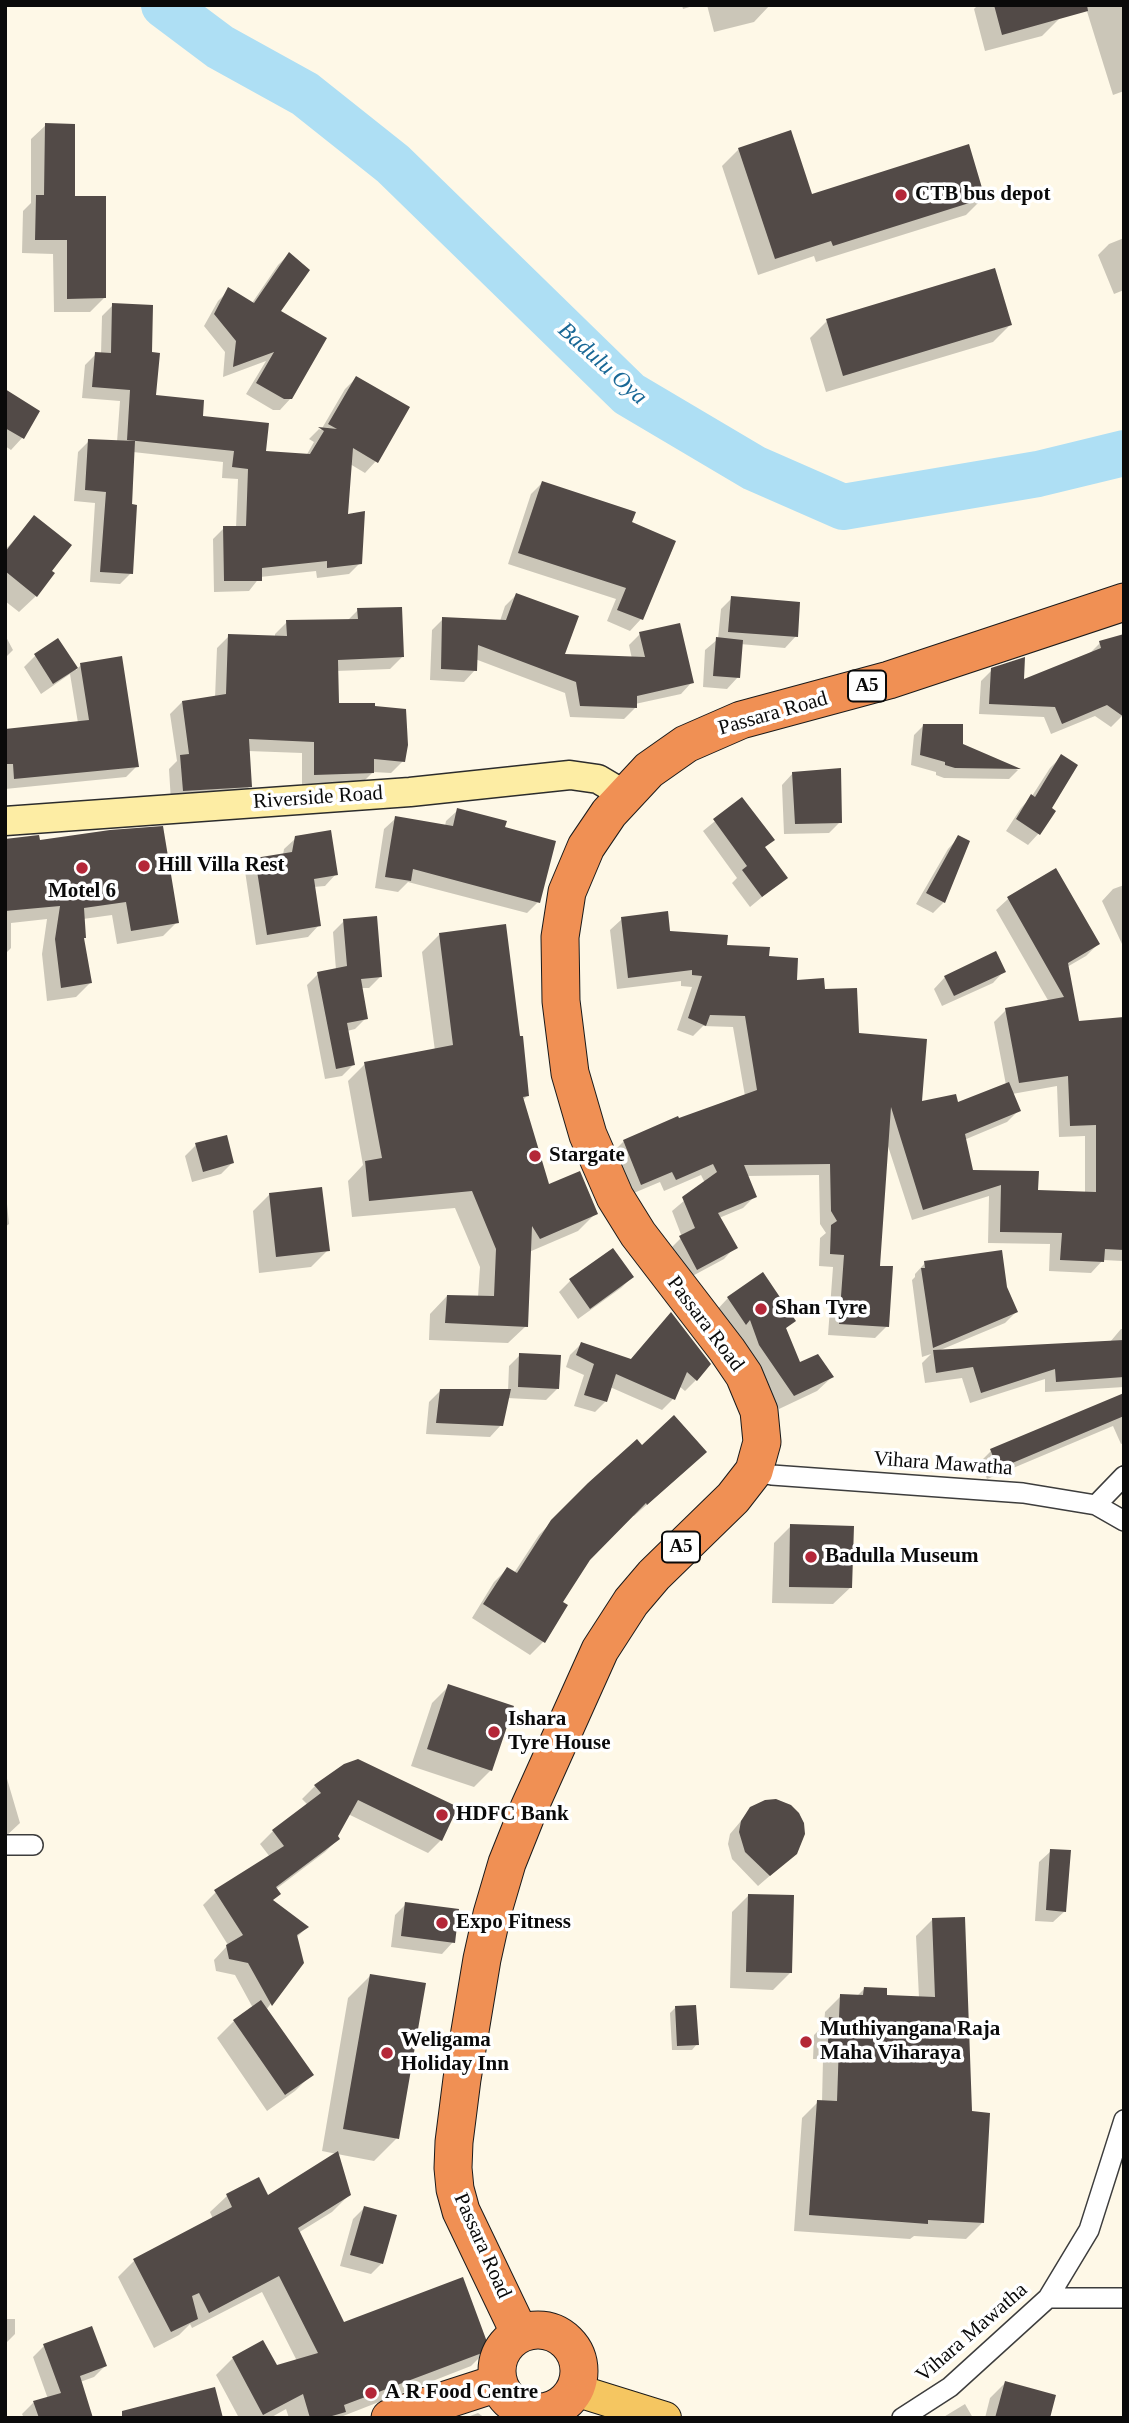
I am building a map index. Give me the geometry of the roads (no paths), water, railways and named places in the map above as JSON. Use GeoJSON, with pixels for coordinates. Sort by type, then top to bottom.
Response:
{"type":"FeatureCollection","features":[{"type":"Feature","properties":{"kind":"highway","name":"Passara Road"},"geometry":{"type":"LineString","coordinates":[[520,2334],[461,2211],[453,2168],[462,2079],[492,1914],[507,1863],[529,1808],[600,1650],[631,1602],[654,1575],[733,1497],[754,1471],[762,1442],[759,1411],[744,1375],[659,1264],[615,1197],[588,1135],[570,1073],[559,972],[560,937],[567,892],[586,847],[609,813],[649,770],[687,744],[741,720],[863,688],[1124,602]]}},
{"type":"Feature","properties":{"kind":"highway"},"geometry":{"type":"LineString","coordinates":[[533,2330],[545,2330],[568,2342],[579,2365],[575,2390],[555,2410],[542,2415],[514,2406],[504,2396],[498,2383],[496,2371],[503,2348],[520,2334],[533,2330]]}},
{"type":"Feature","properties":{"kind":"highway"},"geometry":{"type":"LineString","coordinates":[[390,2418],[498,2383]]}},
{"type":"Feature","properties":{"kind":"main road"},"geometry":{"type":"LineString","coordinates":[[575,2390],[665,2418]]}},
{"type":"Feature","properties":{"kind":"street","name":"Riverside Road"},"geometry":{"type":"LineString","coordinates":[[5,821],[410,792],[570,775],[598,779],[625,795]]}},
{"type":"Feature","properties":{"kind":"street","name":"Vihara Mawatha"},"geometry":{"type":"LineString","coordinates":[[754,1471],[772,1475],[1023,1493],[1097,1505],[1124,1521]]}},
{"type":"Feature","properties":{"kind":"street"},"geometry":{"type":"LineString","coordinates":[[1097,1505],[1124,1476]]}},
{"type":"Feature","properties":{"kind":"street"},"geometry":{"type":"LineString","coordinates":[[5,1845],[33,1845]]}},
{"type":"Feature","properties":{"kind":"street","name":"Vihara Mawatha"},"geometry":{"type":"LineString","coordinates":[[902,2418],[950,2387],[1048,2298],[1089,2230],[1124,2120]]}},
{"type":"Feature","properties":{"kind":"street"},"geometry":{"type":"LineString","coordinates":[[1048,2298],[1124,2298]]}},
{"type":"Feature","properties":{"kind":"waterway","name":"Badulu Oya"},"geometry":{"type":"LineString","coordinates":[[164,5],[220,47],[305,94],[393,164],[629,394],[754,468],[843,507],[1038,474],[1124,453]]}},
{"type":"Feature","properties":{"kind":"place","name":"CTB bus depot"},"geometry":{"type":"Point","coordinates":[901,195]}},
{"type":"Feature","properties":{"kind":"place","name":"Hill Villa Rest"},"geometry":{"type":"Point","coordinates":[144,866]}},
{"type":"Feature","properties":{"kind":"place","name":"Motel 6"},"geometry":{"type":"Point","coordinates":[82,868]}},
{"type":"Feature","properties":{"kind":"place","name":"Stargate"},"geometry":{"type":"Point","coordinates":[535,1156]}},
{"type":"Feature","properties":{"kind":"place","name":"Shan Tyre"},"geometry":{"type":"Point","coordinates":[761,1309]}},
{"type":"Feature","properties":{"kind":"place","name":"Badulla Museum"},"geometry":{"type":"Point","coordinates":[811,1557]}},
{"type":"Feature","properties":{"kind":"place","name":"Ishara Tyre House"},"geometry":{"type":"Point","coordinates":[494,1732]}},
{"type":"Feature","properties":{"kind":"place","name":"HDFC Bank"},"geometry":{"type":"Point","coordinates":[442,1815]}},
{"type":"Feature","properties":{"kind":"place","name":"Expo Fitness"},"geometry":{"type":"Point","coordinates":[442,1923]}},
{"type":"Feature","properties":{"kind":"place","name":"Muthiyangana Raja Maha Viharaya"},"geometry":{"type":"Point","coordinates":[806,2042]}},
{"type":"Feature","properties":{"kind":"place","name":"Weligama Holiday Inn"},"geometry":{"type":"Point","coordinates":[387,2053]}},
{"type":"Feature","properties":{"kind":"place","name":"A R Food Centre"},"geometry":{"type":"Point","coordinates":[371,2393]}}]}
